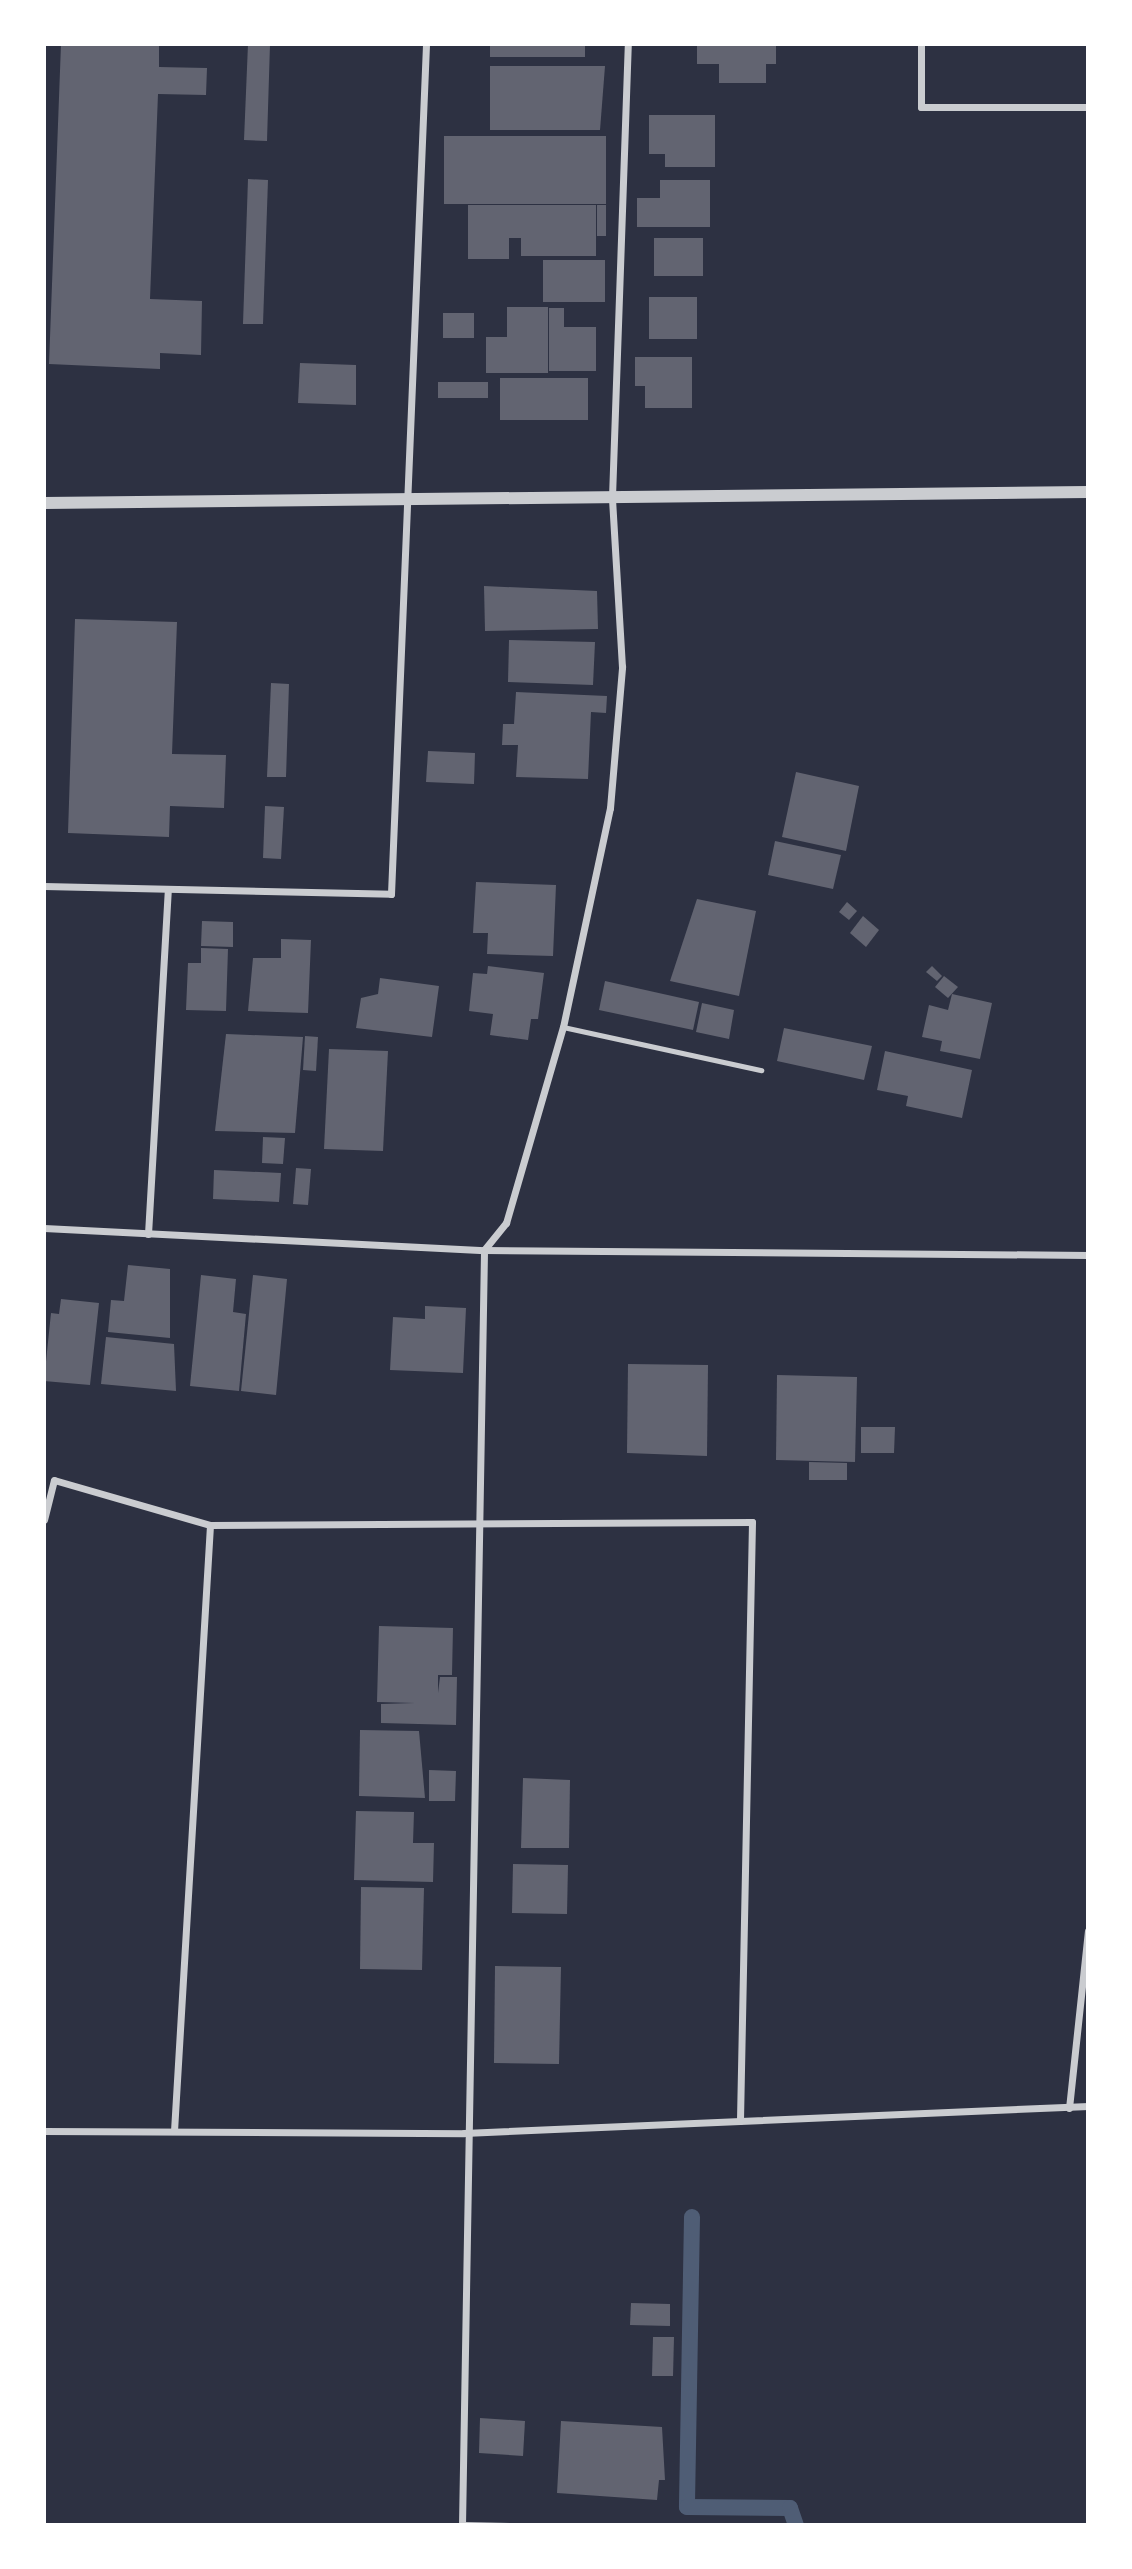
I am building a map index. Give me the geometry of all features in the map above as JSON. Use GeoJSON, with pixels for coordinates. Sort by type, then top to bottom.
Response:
{"type":"FeatureCollection","features":[{"type":"Feature","properties":{"kind":"street"},"geometry":{"type":"LineString","coordinates":[[44,886],[168,891],[391,894],[405,499],[426,44]]}},
{"type":"Feature","properties":{"kind":"street"},"geometry":{"type":"LineString","coordinates":[[463,2525],[464,2133],[484,1250],[506,1223],[563,1027],[610,808],[622,667],[612,497],[628,44]]}},
{"type":"Feature","properties":{"kind":"street"},"geometry":{"type":"LineString","coordinates":[[921,44],[920,107],[1088,107]]}},
{"type":"Feature","properties":{"kind":"street"},"geometry":{"type":"LineString","coordinates":[[44,503],[1088,492]]}},
{"type":"Feature","properties":{"kind":"street"},"geometry":{"type":"LineString","coordinates":[[148,1234],[168,891]]}},
{"type":"Feature","properties":{"kind":"street"},"geometry":{"type":"LineString","coordinates":[[44,1228],[484,1250],[1088,1255]]}},
{"type":"Feature","properties":{"kind":"street"},"geometry":{"type":"LineString","coordinates":[[44,1520],[54,1480],[210,1525],[477,1519],[752,1522],[740,2122]]}},
{"type":"Feature","properties":{"kind":"street"},"geometry":{"type":"LineString","coordinates":[[174,2131],[210,1525]]}},
{"type":"Feature","properties":{"kind":"street"},"geometry":{"type":"LineString","coordinates":[[1069,2108],[1088,1931]]}},
{"type":"Feature","properties":{"kind":"street"},"geometry":{"type":"LineString","coordinates":[[44,2131],[464,2133],[1088,2106]]}},
{"type":"Feature","properties":{"kind":"lane"},"geometry":{"type":"LineString","coordinates":[[563,1027],[761,1070]]}},
{"type":"Feature","properties":{"kind":"lane"},"geometry":{"type":"LineString","coordinates":[[463,2525],[511,2525]]}},
{"type":"Feature","properties":{"kind":"building"},"geometry":{"type":"Polygon","coordinates":[[[61,44],[159,44],[159,67],[207,68],[206,95],[158,94],[150,299],[202,301],[201,355],[160,353],[160,369],[49,364],[61,44]]]}},
{"type":"Feature","properties":{"kind":"building"},"geometry":{"type":"Polygon","coordinates":[[[248,44],[270,44],[267,141],[244,140],[248,44]]]}},
{"type":"Feature","properties":{"kind":"building"},"geometry":{"type":"Polygon","coordinates":[[[490,44],[585,44],[585,57],[490,57],[490,44]]]}},
{"type":"Feature","properties":{"kind":"building"},"geometry":{"type":"Polygon","coordinates":[[[697,44],[776,44],[776,64],[766,64],[766,83],[719,83],[719,64],[697,64],[697,44]]]}},
{"type":"Feature","properties":{"kind":"building"},"geometry":{"type":"Polygon","coordinates":[[[490,66],[605,66],[600,130],[490,130],[490,66]]]}},
{"type":"Feature","properties":{"kind":"building"},"geometry":{"type":"Polygon","coordinates":[[[649,115],[715,115],[715,167],[665,167],[665,154],[649,154],[649,115]]]}},
{"type":"Feature","properties":{"kind":"building"},"geometry":{"type":"Polygon","coordinates":[[[444,136],[606,136],[606,204],[444,204],[444,136]]]}},
{"type":"Feature","properties":{"kind":"building"},"geometry":{"type":"Polygon","coordinates":[[[248,179],[268,180],[263,324],[243,324],[248,179]]]}},
{"type":"Feature","properties":{"kind":"building"},"geometry":{"type":"Polygon","coordinates":[[[660,180],[710,180],[710,227],[637,227],[637,198],[660,198],[660,180]]]}},
{"type":"Feature","properties":{"kind":"building"},"geometry":{"type":"Polygon","coordinates":[[[468,205],[596,205],[596,256],[521,256],[521,238],[509,238],[509,259],[468,259],[468,205]]]}},
{"type":"Feature","properties":{"kind":"building"},"geometry":{"type":"Polygon","coordinates":[[[597,205],[606,205],[606,236],[597,236],[597,205]]]}},
{"type":"Feature","properties":{"kind":"building"},"geometry":{"type":"Polygon","coordinates":[[[654,238],[703,238],[703,276],[654,276],[654,238]]]}},
{"type":"Feature","properties":{"kind":"building"},"geometry":{"type":"Polygon","coordinates":[[[543,260],[605,260],[605,302],[543,302],[543,260]]]}},
{"type":"Feature","properties":{"kind":"building"},"geometry":{"type":"Polygon","coordinates":[[[649,297],[697,297],[697,339],[649,339],[649,297]]]}},
{"type":"Feature","properties":{"kind":"building"},"geometry":{"type":"Polygon","coordinates":[[[507,307],[548,307],[548,373],[486,373],[486,337],[507,337],[507,307]]]}},
{"type":"Feature","properties":{"kind":"building"},"geometry":{"type":"Polygon","coordinates":[[[549,308],[564,308],[564,327],[596,327],[596,371],[549,371],[549,308]]]}},
{"type":"Feature","properties":{"kind":"building"},"geometry":{"type":"Polygon","coordinates":[[[443,313],[474,313],[474,338],[443,338],[443,313]]]}},
{"type":"Feature","properties":{"kind":"building"},"geometry":{"type":"Polygon","coordinates":[[[635,357],[692,357],[692,408],[645,408],[645,386],[635,386],[635,357]]]}},
{"type":"Feature","properties":{"kind":"building"},"geometry":{"type":"Polygon","coordinates":[[[300,363],[356,365],[356,405],[298,403],[300,363]]]}},
{"type":"Feature","properties":{"kind":"building"},"geometry":{"type":"Polygon","coordinates":[[[500,378],[588,378],[588,420],[500,420],[500,378]]]}},
{"type":"Feature","properties":{"kind":"building"},"geometry":{"type":"Polygon","coordinates":[[[438,382],[488,382],[488,398],[438,398],[438,382]]]}},
{"type":"Feature","properties":{"kind":"building"},"geometry":{"type":"Polygon","coordinates":[[[484,586],[597,591],[598,629],[485,631],[484,586]]]}},
{"type":"Feature","properties":{"kind":"building"},"geometry":{"type":"Polygon","coordinates":[[[75,619],[177,622],[172,754],[226,755],[224,808],[170,806],[169,837],[68,833],[75,619]]]}},
{"type":"Feature","properties":{"kind":"building"},"geometry":{"type":"Polygon","coordinates":[[[509,640],[595,642],[593,685],[508,682],[509,640]]]}},
{"type":"Feature","properties":{"kind":"building"},"geometry":{"type":"Polygon","coordinates":[[[271,683],[289,684],[286,777],[267,777],[271,683]]]}},
{"type":"Feature","properties":{"kind":"building"},"geometry":{"type":"Polygon","coordinates":[[[516,692],[607,696],[606,713],[591,712],[588,779],[516,777],[518,745],[502,745],[503,724],[514,724],[516,692]]]}},
{"type":"Feature","properties":{"kind":"building"},"geometry":{"type":"Polygon","coordinates":[[[428,751],[475,753],[474,784],[426,782],[428,751]]]}},
{"type":"Feature","properties":{"kind":"building"},"geometry":{"type":"Polygon","coordinates":[[[796,772],[859,786],[846,851],[782,837],[796,772]]]}},
{"type":"Feature","properties":{"kind":"building"},"geometry":{"type":"Polygon","coordinates":[[[265,806],[284,807],[281,859],[263,858],[265,806]]]}},
{"type":"Feature","properties":{"kind":"building"},"geometry":{"type":"Polygon","coordinates":[[[775,841],[841,855],[833,889],[768,875],[775,841]]]}},
{"type":"Feature","properties":{"kind":"building"},"geometry":{"type":"Polygon","coordinates":[[[476,882],[556,885],[553,956],[487,954],[488,933],[473,933],[476,882]]]}},
{"type":"Feature","properties":{"kind":"building"},"geometry":{"type":"Polygon","coordinates":[[[697,899],[756,911],[739,996],[670,981],[697,899]]]}},
{"type":"Feature","properties":{"kind":"building"},"geometry":{"type":"Polygon","coordinates":[[[847,902],[857,911],[849,920],[839,912],[847,902]]]}},
{"type":"Feature","properties":{"kind":"building"},"geometry":{"type":"Polygon","coordinates":[[[863,916],[879,930],[866,947],[850,933],[863,916]]]}},
{"type":"Feature","properties":{"kind":"building"},"geometry":{"type":"Polygon","coordinates":[[[202,921],[233,922],[233,947],[201,946],[202,921]]]}},
{"type":"Feature","properties":{"kind":"building"},"geometry":{"type":"Polygon","coordinates":[[[281,939],[311,940],[308,1013],[248,1011],[253,958],[281,958],[281,939]]]}},
{"type":"Feature","properties":{"kind":"building"},"geometry":{"type":"Polygon","coordinates":[[[201,948],[228,949],[226,1011],[186,1010],[188,963],[201,963],[201,948]]]}},
{"type":"Feature","properties":{"kind":"building"},"geometry":{"type":"Polygon","coordinates":[[[488,966],[544,973],[538,1019],[531,1019],[528,1040],[490,1035],[493,1014],[469,1011],[473,973],[487,974],[488,966]]]}},
{"type":"Feature","properties":{"kind":"building"},"geometry":{"type":"Polygon","coordinates":[[[932,966],[942,976],[937,981],[926,972],[932,966]]]}},
{"type":"Feature","properties":{"kind":"building"},"geometry":{"type":"Polygon","coordinates":[[[944,976],[958,987],[948,998],[935,987],[944,976]]]}},
{"type":"Feature","properties":{"kind":"building"},"geometry":{"type":"Polygon","coordinates":[[[380,978],[439,986],[432,1037],[356,1028],[361,998],[378,994],[380,978]]]}},
{"type":"Feature","properties":{"kind":"building"},"geometry":{"type":"Polygon","coordinates":[[[605,981],[699,1002],[693,1030],[599,1010],[605,981]]]}},
{"type":"Feature","properties":{"kind":"building"},"geometry":{"type":"Polygon","coordinates":[[[952,994],[992,1003],[980,1059],[940,1051],[942,1041],[922,1037],[929,1005],[948,1010],[952,994]]]}},
{"type":"Feature","properties":{"kind":"building"},"geometry":{"type":"Polygon","coordinates":[[[702,1003],[734,1010],[729,1039],[696,1032],[702,1003]]]}},
{"type":"Feature","properties":{"kind":"building"},"geometry":{"type":"Polygon","coordinates":[[[784,1028],[872,1046],[864,1080],[777,1061],[784,1028]]]}},
{"type":"Feature","properties":{"kind":"building"},"geometry":{"type":"Polygon","coordinates":[[[226,1034],[303,1037],[295,1133],[215,1131],[226,1034]]]}},
{"type":"Feature","properties":{"kind":"building"},"geometry":{"type":"Polygon","coordinates":[[[305,1036],[318,1037],[316,1071],[303,1070],[305,1036]]]}},
{"type":"Feature","properties":{"kind":"building"},"geometry":{"type":"Polygon","coordinates":[[[329,1049],[388,1051],[383,1151],[324,1149],[329,1049]]]}},
{"type":"Feature","properties":{"kind":"building"},"geometry":{"type":"Polygon","coordinates":[[[885,1051],[972,1070],[962,1118],[906,1106],[908,1096],[877,1090],[885,1051]]]}},
{"type":"Feature","properties":{"kind":"building"},"geometry":{"type":"Polygon","coordinates":[[[263,1137],[285,1138],[283,1164],[262,1163],[263,1137]]]}},
{"type":"Feature","properties":{"kind":"building"},"geometry":{"type":"Polygon","coordinates":[[[296,1168],[311,1169],[308,1205],[293,1204],[296,1168]]]}},
{"type":"Feature","properties":{"kind":"building"},"geometry":{"type":"Polygon","coordinates":[[[214,1170],[281,1173],[279,1202],[213,1199],[214,1170]]]}},
{"type":"Feature","properties":{"kind":"building"},"geometry":{"type":"Polygon","coordinates":[[[128,1265],[170,1269],[170,1338],[108,1332],[111,1300],[124,1301],[128,1265]]]}},
{"type":"Feature","properties":{"kind":"building"},"geometry":{"type":"Polygon","coordinates":[[[201,1275],[236,1279],[233,1312],[246,1314],[239,1391],[190,1386],[201,1275]]]}},
{"type":"Feature","properties":{"kind":"building"},"geometry":{"type":"Polygon","coordinates":[[[253,1275],[287,1279],[276,1395],[241,1391],[253,1275]]]}},
{"type":"Feature","properties":{"kind":"building"},"geometry":{"type":"Polygon","coordinates":[[[61,1299],[99,1303],[90,1385],[44,1381],[51,1313],[59,1314],[61,1299]]]}},
{"type":"Feature","properties":{"kind":"building"},"geometry":{"type":"Polygon","coordinates":[[[425,1306],[466,1308],[463,1373],[390,1370],[393,1317],[425,1319],[425,1306]]]}},
{"type":"Feature","properties":{"kind":"building"},"geometry":{"type":"Polygon","coordinates":[[[106,1337],[174,1344],[176,1391],[101,1384],[106,1337]]]}},
{"type":"Feature","properties":{"kind":"building"},"geometry":{"type":"Polygon","coordinates":[[[628,1364],[708,1365],[707,1456],[627,1453],[628,1364]]]}},
{"type":"Feature","properties":{"kind":"building"},"geometry":{"type":"Polygon","coordinates":[[[777,1375],[857,1377],[855,1462],[776,1460],[777,1375]]]}},
{"type":"Feature","properties":{"kind":"building"},"geometry":{"type":"Polygon","coordinates":[[[861,1427],[895,1427],[894,1453],[861,1453],[861,1427]]]}},
{"type":"Feature","properties":{"kind":"building"},"geometry":{"type":"Polygon","coordinates":[[[809,1462],[847,1463],[847,1480],[809,1480],[809,1462]]]}},
{"type":"Feature","properties":{"kind":"building"},"geometry":{"type":"Polygon","coordinates":[[[379,1626],[453,1628],[452,1675],[438,1675],[438,1693],[440,1677],[457,1677],[456,1725],[381,1723],[381,1704],[415,1703],[377,1702],[379,1626]]]}},
{"type":"Feature","properties":{"kind":"building"},"geometry":{"type":"Polygon","coordinates":[[[360,1730],[419,1731],[425,1798],[359,1796],[360,1730]]]}},
{"type":"Feature","properties":{"kind":"building"},"geometry":{"type":"Polygon","coordinates":[[[429,1770],[456,1771],[455,1801],[429,1801],[429,1770]]]}},
{"type":"Feature","properties":{"kind":"building"},"geometry":{"type":"Polygon","coordinates":[[[523,1778],[570,1780],[569,1848],[521,1848],[523,1778]]]}},
{"type":"Feature","properties":{"kind":"building"},"geometry":{"type":"Polygon","coordinates":[[[356,1811],[414,1812],[413,1843],[434,1843],[433,1882],[354,1880],[356,1811]]]}},
{"type":"Feature","properties":{"kind":"building"},"geometry":{"type":"Polygon","coordinates":[[[513,1864],[568,1865],[567,1914],[512,1913],[513,1864]]]}},
{"type":"Feature","properties":{"kind":"building"},"geometry":{"type":"Polygon","coordinates":[[[361,1887],[424,1888],[422,1970],[360,1969],[361,1887]]]}},
{"type":"Feature","properties":{"kind":"building"},"geometry":{"type":"Polygon","coordinates":[[[495,1966],[561,1967],[559,2064],[494,2063],[495,1966]]]}},
{"type":"Feature","properties":{"kind":"building"},"geometry":{"type":"Polygon","coordinates":[[[631,2303],[670,2304],[670,2326],[630,2325],[631,2303]]]}},
{"type":"Feature","properties":{"kind":"building"},"geometry":{"type":"Polygon","coordinates":[[[653,2337],[674,2337],[673,2376],[652,2376],[653,2337]]]}},
{"type":"Feature","properties":{"kind":"building"},"geometry":{"type":"Polygon","coordinates":[[[480,2418],[525,2421],[523,2456],[479,2453],[480,2418]]]}},
{"type":"Feature","properties":{"kind":"building"},"geometry":{"type":"Polygon","coordinates":[[[561,2421],[662,2427],[665,2480],[659,2480],[657,2500],[557,2493],[561,2421]]]}},
{"type":"Feature","properties":{"kind":"waterway"},"geometry":{"type":"LineString","coordinates":[[692,2217],[687,2507],[790,2508],[796,2525]]}}]}
